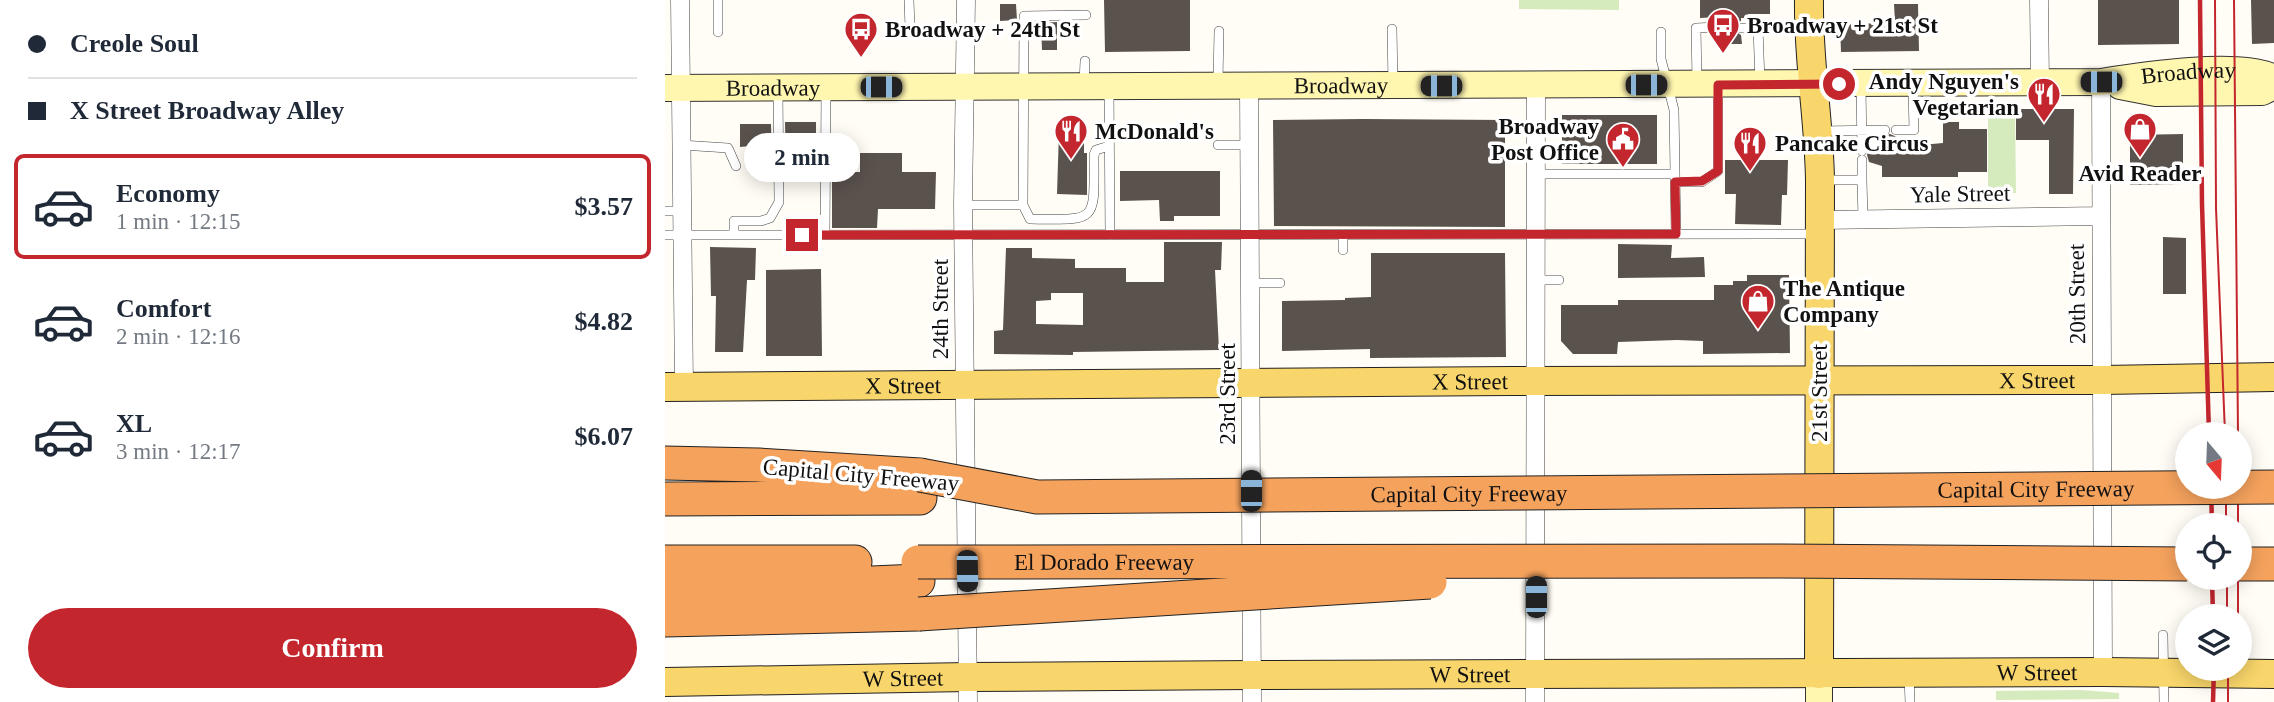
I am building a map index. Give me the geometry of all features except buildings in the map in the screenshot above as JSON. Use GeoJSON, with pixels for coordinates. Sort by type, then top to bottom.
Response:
{"type":"FeatureCollection","features":[{"type":"Feature","properties":{"kind":"highway","name":"Capital City Freeway"},"geometry":{"type":"LineString","coordinates":[[665,463],[758,465],[920,486],[1037,497],[2274,487]]}},
{"type":"Feature","properties":{"kind":"highway"},"geometry":{"type":"LineString","coordinates":[[665,499],[920,486]]}},
{"type":"Feature","properties":{"kind":"highway"},"geometry":{"type":"LineString","coordinates":[[665,620],[919,614],[1781,561],[2175,564]]}},
{"type":"Feature","properties":{"kind":"highway","name":"El Dorado Freeway"},"geometry":{"type":"LineString","coordinates":[[665,562],[918,571],[1331,562],[1781,561]]}},
{"type":"Feature","properties":{"kind":"highway"},"geometry":{"type":"LineString","coordinates":[[2252,564],[2274,564]]}},
{"type":"Feature","properties":{"kind":"highway"},"geometry":{"type":"LineString","coordinates":[[665,592],[918,571]]}},
{"type":"Feature","properties":{"kind":"main road","name":"21st Street"},"geometry":{"type":"LineString","coordinates":[[1809,0],[1812,83],[1819,131],[1821,227],[1818,381],[1819,702]]}},
{"type":"Feature","properties":{"kind":"main road","name":"Broadway"},"geometry":{"type":"LineString","coordinates":[[673,88],[1023,87],[1092,78],[1218,87],[2040,83],[2101,82],[2158,73],[2214,71],[2262,71],[2274,78]]}},
{"type":"Feature","properties":{"kind":"main road","name":"Broadway"},"geometry":{"type":"LineString","coordinates":[[2101,82],[2157,93],[2262,92],[2274,86]]}},
{"type":"Feature","properties":{"kind":"main road","name":"X Street"},"geometry":{"type":"LineString","coordinates":[[674,387],[2274,377]]}},
{"type":"Feature","properties":{"kind":"main road","name":"W Street"},"geometry":{"type":"LineString","coordinates":[[678,689],[1535,688],[1819,674],[2274,674]]}},
{"type":"Feature","properties":{"kind":"street"},"geometry":{"type":"LineString","coordinates":[[674,387],[673,211],[681,145],[673,88],[680,0]]}},
{"type":"Feature","properties":{"kind":"street","name":"24th Street"},"geometry":{"type":"LineString","coordinates":[[966,0],[963,205],[968,689]]}},
{"type":"Feature","properties":{"kind":"street"},"geometry":{"type":"LineString","coordinates":[[2039,0],[2040,83]]}},
{"type":"Feature","properties":{"kind":"street","name":"20th Street"},"geometry":{"type":"LineString","coordinates":[[2101,82],[2103,672]]}},
{"type":"Feature","properties":{"kind":"street"},"geometry":{"type":"LineString","coordinates":[[1535,688],[1536,86]]}},
{"type":"Feature","properties":{"kind":"street","name":"23rd Street"},"geometry":{"type":"LineString","coordinates":[[1249,87],[1252,688]]}},
{"type":"Feature","properties":{"kind":"street","name":"Yale Street"},"geometry":{"type":"LineString","coordinates":[[1821,227],[1863,220],[2100,216]]}},
{"type":"Feature","properties":{"kind":"lane"},"geometry":{"type":"LineString","coordinates":[[718,0],[718,32]]}},
{"type":"Feature","properties":{"kind":"lane"},"geometry":{"type":"LineString","coordinates":[[909,0],[910,28]]}},
{"type":"Feature","properties":{"kind":"lane"},"geometry":{"type":"LineString","coordinates":[[1087,15],[1024,16],[1023,205],[1030,219],[1073,219],[1091,212],[1094,204],[1094,155],[1096,150],[1109,146]]}},
{"type":"Feature","properties":{"kind":"lane"},"geometry":{"type":"LineString","coordinates":[[1537,174],[1702,181],[1718,171],[1707,84],[1696,28],[1718,27]]}},
{"type":"Feature","properties":{"kind":"lane"},"geometry":{"type":"LineString","coordinates":[[1741,28],[1809,29]]}},
{"type":"Feature","properties":{"kind":"lane"},"geometry":{"type":"LineString","coordinates":[[1758,28],[1760,85]]}},
{"type":"Feature","properties":{"kind":"lane"},"geometry":{"type":"LineString","coordinates":[[1392,29],[1393,85]]}},
{"type":"Feature","properties":{"kind":"lane"},"geometry":{"type":"LineString","coordinates":[[1218,87],[1219,31]]}},
{"type":"Feature","properties":{"kind":"lane"},"geometry":{"type":"LineString","coordinates":[[1661,32],[1661,59],[1674,110],[1676,234]]}},
{"type":"Feature","properties":{"kind":"lane"},"geometry":{"type":"LineString","coordinates":[[1092,78],[1109,146],[1109,235]]}},
{"type":"Feature","properties":{"kind":"lane"},"geometry":{"type":"LineString","coordinates":[[1861,84],[1863,220]]}},
{"type":"Feature","properties":{"kind":"lane"},"geometry":{"type":"LineString","coordinates":[[1819,131],[1914,130],[1913,84]]}},
{"type":"Feature","properties":{"kind":"lane"},"geometry":{"type":"LineString","coordinates":[[825,235],[826,87]]}},
{"type":"Feature","properties":{"kind":"lane"},"geometry":{"type":"LineString","coordinates":[[734,235],[734,220],[761,221],[770,218],[779,202],[778,88]]}},
{"type":"Feature","properties":{"kind":"lane"},"geometry":{"type":"LineString","coordinates":[[681,145],[728,148],[736,166]]}},
{"type":"Feature","properties":{"kind":"lane"},"geometry":{"type":"LineString","coordinates":[[1218,145],[1250,145]]}},
{"type":"Feature","properties":{"kind":"lane"},"geometry":{"type":"LineString","coordinates":[[1820,180],[1862,180]]}},
{"type":"Feature","properties":{"kind":"lane"},"geometry":{"type":"LineString","coordinates":[[963,205],[1023,205]]}},
{"type":"Feature","properties":{"kind":"lane"},"geometry":{"type":"LineString","coordinates":[[673,235],[1676,234],[1821,227]]}},
{"type":"Feature","properties":{"kind":"lane"},"geometry":{"type":"LineString","coordinates":[[1343,234],[1343,250]]}},
{"type":"Feature","properties":{"kind":"lane"},"geometry":{"type":"LineString","coordinates":[[1537,280],[1559,280]]}},
{"type":"Feature","properties":{"kind":"lane"},"geometry":{"type":"LineString","coordinates":[[1252,283],[1280,283]]}},
{"type":"Feature","properties":{"kind":"lane"},"geometry":{"type":"LineString","coordinates":[[2163,635],[2164,702]]}},
{"type":"Feature","properties":{"kind":"lane"},"geometry":{"type":"LineString","coordinates":[[1909,673],[1910,702]]}},
{"type":"Feature","properties":{"kind":"green space"},"geometry":{"type":"Polygon","coordinates":[[[1519,0],[1619,0],[1619,10],[1519,9],[1519,0]]]}},
{"type":"Feature","properties":{"kind":"green space"},"geometry":{"type":"Polygon","coordinates":[[[1988,111],[2015,111],[2016,193],[1988,194],[1988,111]]]}},
{"type":"Feature","properties":{"kind":"green space"},"geometry":{"type":"Polygon","coordinates":[[[2081,690],[2119,693],[2119,699],[1996,700],[1996,691],[2081,690]]]}},
{"type":"Feature","properties":{"kind":"tram line"},"geometry":{"type":"LineString","coordinates":[[2215,0],[2216,208],[2225,422]]}},
{"type":"Feature","properties":{"kind":"tram line"},"geometry":{"type":"LineString","coordinates":[[2234,0],[2238,422]]}},
{"type":"Feature","properties":{"kind":"tram line"},"geometry":{"type":"LineString","coordinates":[[2226,499],[2226,513]]}},
{"type":"Feature","properties":{"kind":"tram line"},"geometry":{"type":"LineString","coordinates":[[2238,499],[2238,513]]}},
{"type":"Feature","properties":{"kind":"tram line"},"geometry":{"type":"LineString","coordinates":[[2227,590],[2227,604]]}},
{"type":"Feature","properties":{"kind":"tram line"},"geometry":{"type":"LineString","coordinates":[[2238,590],[2238,604]]}},
{"type":"Feature","properties":{"kind":"tram line"},"geometry":{"type":"LineString","coordinates":[[2228,681],[2228,702]]}},
{"type":"Feature","properties":{"kind":"railway"},"geometry":{"type":"LineString","coordinates":[[2200,0],[2202,204],[2209,422]]}},
{"type":"Feature","properties":{"kind":"railway"},"geometry":{"type":"LineString","coordinates":[[2211,499],[2212,513]]}},
{"type":"Feature","properties":{"kind":"railway"},"geometry":{"type":"LineString","coordinates":[[2212,590],[2213,604]]}},
{"type":"Feature","properties":{"kind":"railway"},"geometry":{"type":"LineString","coordinates":[[2213,702],[2214,681]]}},
{"type":"Feature","properties":{"kind":"place","name":"Broadway + 21st St"},"geometry":{"type":"Point","coordinates":[1723,55]}},
{"type":"Feature","properties":{"kind":"place","name":"Broadway + 24th St"},"geometry":{"type":"Point","coordinates":[861,59]}},
{"type":"Feature","properties":{"kind":"place","name":"Andy Nguyen's Vegetarian"},"geometry":{"type":"Point","coordinates":[2044,124]}},
{"type":"Feature","properties":{"kind":"place","name":"Avid Reader"},"geometry":{"type":"Point","coordinates":[2140,159]}},
{"type":"Feature","properties":{"kind":"place","name":"McDonald's"},"geometry":{"type":"Point","coordinates":[1071,161]}},
{"type":"Feature","properties":{"kind":"place","name":"Broadway Post Office"},"geometry":{"type":"Point","coordinates":[1623,169]}},
{"type":"Feature","properties":{"kind":"place","name":"Pancake Circus"},"geometry":{"type":"Point","coordinates":[1750,173]}},
{"type":"Feature","properties":{"kind":"place","name":"The Antique Company"},"geometry":{"type":"Point","coordinates":[1758,331]}},
{"type":"Feature","properties":{"kind":"route"},"geometry":{"type":"LineString","coordinates":[[802,235],[1676,234],[1675,182],[1702,181],[1718,171],[1718,85],[1839,84]]}}]}
